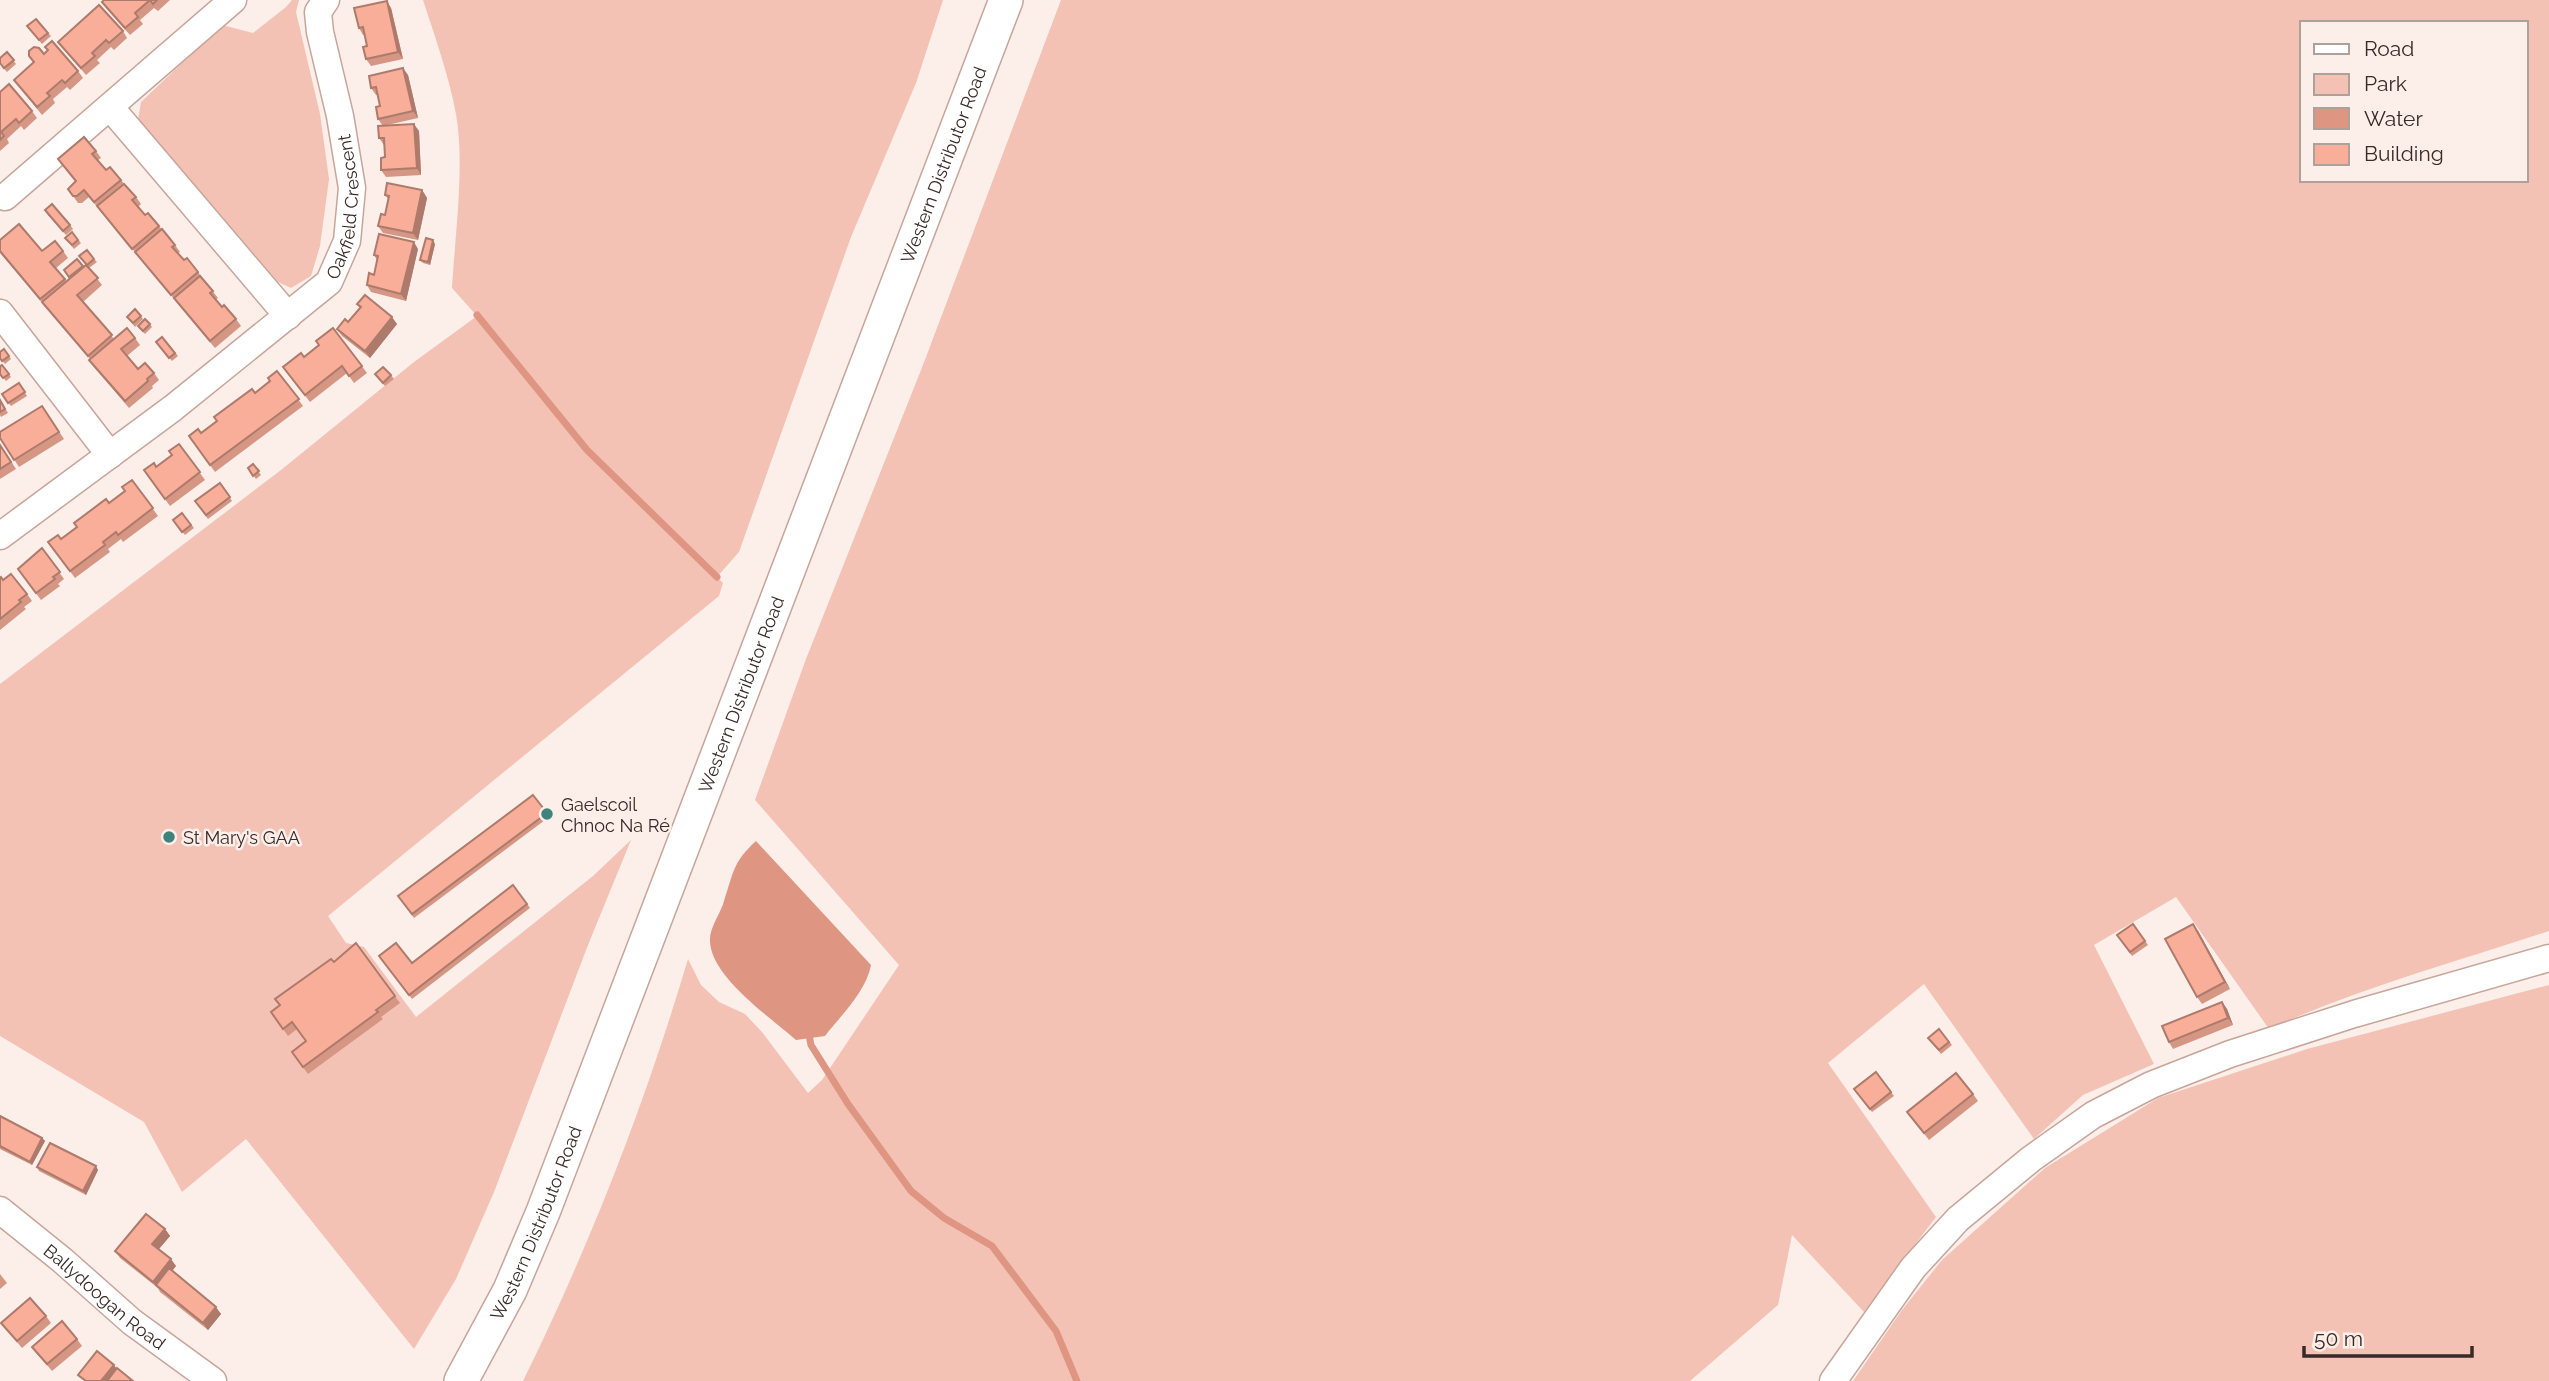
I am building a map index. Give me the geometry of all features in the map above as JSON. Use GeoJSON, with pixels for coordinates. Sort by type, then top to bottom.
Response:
{"type":"FeatureCollection","features":[{"type":"Feature","properties":{"kind":"main road","name":"Western Distributor Road"},"geometry":{"type":"LineString","coordinates":[[461,1381],[510,1290],[543,1212],[1006,0]]}},
{"type":"Feature","properties":{"kind":"street"},"geometry":{"type":"LineString","coordinates":[[5,197],[233,0]]}},
{"type":"Feature","properties":{"kind":"street","name":"Oakfield Crescent"},"geometry":{"type":"LineString","coordinates":[[0,536],[110,455],[330,282],[347,241],[352,188],[340,116],[320,33],[318,12],[326,0]]}},
{"type":"Feature","properties":{"kind":"street"},"geometry":{"type":"LineString","coordinates":[[110,107],[288,316]]}},
{"type":"Feature","properties":{"kind":"street"},"geometry":{"type":"LineString","coordinates":[[0,313],[110,455]]}},
{"type":"Feature","properties":{"kind":"street"},"geometry":{"type":"LineString","coordinates":[[1833,1381],[1913,1268],[1958,1219],[2031,1159],[2093,1115],[2151,1085],[2230,1054],[2354,1014],[2549,958]]}},
{"type":"Feature","properties":{"kind":"street","name":"Ballydoogan Road"},"geometry":{"type":"LineString","coordinates":[[0,1210],[132,1322],[213,1381]]}},
{"type":"Feature","properties":{"kind":"green space"},"geometry":{"type":"Polygon","coordinates":[[[292,0],[299,0],[296,12],[320,114],[329,179],[320,246],[311,276],[291,288],[278,282],[138,120],[141,102],[222,25],[253,33],[292,0]]]}},
{"type":"Feature","properties":{"kind":"green space"},"geometry":{"type":"Polygon","coordinates":[[[423,0],[943,0],[916,83],[851,237],[739,552],[717,577],[723,583],[719,596],[328,916],[346,943],[364,947],[416,1017],[593,876],[631,840],[494,1192],[456,1279],[414,1349],[246,1139],[182,1192],[144,1122],[0,1036],[0,684],[281,470],[414,362],[477,316],[452,288],[459,134],[450,85],[423,0]]]}},
{"type":"Feature","properties":{"kind":"green space"},"geometry":{"type":"Polygon","coordinates":[[[1061,0],[2549,0],[2549,931],[2373,988],[2269,1029],[2176,897],[2094,945],[2154,1064],[2083,1095],[2034,1139],[1924,984],[1828,1063],[1936,1217],[1864,1312],[1792,1235],[1778,1305],[1690,1381],[523,1381],[571,1278],[635,1120],[688,959],[701,985],[719,1002],[745,1014],[808,1093],[822,1080],[899,965],[755,800],[806,659],[923,365],[1061,0]]]}},
{"type":"Feature","properties":{"kind":"green space"},"geometry":{"type":"Polygon","coordinates":[[[2549,985],[2549,1381],[1853,1381],[1902,1310],[1942,1260],[2045,1168],[2158,1098],[2307,1049],[2549,985]]]}},
{"type":"Feature","properties":{"kind":"water"},"geometry":{"type":"Polygon","coordinates":[[[756,841],[871,965],[864,985],[825,1036],[796,1040],[731,982],[713,955],[711,931],[732,874],[738,861],[756,841]]]}},
{"type":"Feature","properties":{"kind":"building"},"geometry":{"type":"Polygon","coordinates":[[[150,0],[135,13],[138,17],[125,28],[102,2],[150,0]]]}},
{"type":"Feature","properties":{"kind":"building"},"geometry":{"type":"Polygon","coordinates":[[[387,1],[398,52],[366,59],[363,47],[367,46],[363,27],[359,28],[354,8],[387,1]]]}},
{"type":"Feature","properties":{"kind":"building"},"geometry":{"type":"Polygon","coordinates":[[[99,5],[123,31],[109,43],[106,40],[92,53],[95,56],[81,68],[58,42],[99,5]]]}},
{"type":"Feature","properties":{"kind":"building"},"geometry":{"type":"Polygon","coordinates":[[[36,19],[48,33],[39,40],[27,26],[36,19]]]}},
{"type":"Feature","properties":{"kind":"building"},"geometry":{"type":"Polygon","coordinates":[[[52,41],[78,71],[65,83],[62,80],[47,93],[50,96],[37,107],[14,80],[34,62],[29,51],[34,47],[39,48],[44,54],[48,50],[45,47],[52,41]]]}},
{"type":"Feature","properties":{"kind":"building"},"geometry":{"type":"Polygon","coordinates":[[[7,52],[14,60],[4,68],[0,58],[7,52]]]}},
{"type":"Feature","properties":{"kind":"building"},"geometry":{"type":"Polygon","coordinates":[[[403,68],[413,111],[378,119],[376,107],[380,106],[376,87],[371,88],[369,76],[403,68]]]}},
{"type":"Feature","properties":{"kind":"building"},"geometry":{"type":"Polygon","coordinates":[[[9,84],[32,111],[19,123],[16,119],[1,132],[4,136],[0,140],[0,92],[9,84]]]}},
{"type":"Feature","properties":{"kind":"building"},"geometry":{"type":"Polygon","coordinates":[[[414,124],[417,168],[381,170],[381,158],[385,157],[384,138],[379,138],[378,126],[414,124]]]}},
{"type":"Feature","properties":{"kind":"building"},"geometry":{"type":"Polygon","coordinates":[[[84,137],[96,151],[92,154],[106,170],[110,167],[121,180],[94,202],[84,190],[73,196],[68,189],[76,181],[58,159],[84,137]]]}},
{"type":"Feature","properties":{"kind":"building"},"geometry":{"type":"Polygon","coordinates":[[[387,183],[422,190],[413,233],[378,226],[381,214],[385,215],[389,196],[385,195],[387,183]]]}},
{"type":"Feature","properties":{"kind":"building"},"geometry":{"type":"Polygon","coordinates":[[[124,184],[136,197],[132,200],[159,226],[132,249],[97,206],[124,184]]]}},
{"type":"Feature","properties":{"kind":"building"},"geometry":{"type":"Polygon","coordinates":[[[52,204],[70,225],[63,231],[45,210],[52,204]]]}},
{"type":"Feature","properties":{"kind":"building"},"geometry":{"type":"Polygon","coordinates":[[[19,224],[42,251],[55,241],[63,251],[50,262],[65,279],[40,299],[0,251],[0,240],[19,224]]]}},
{"type":"Feature","properties":{"kind":"building"},"geometry":{"type":"Polygon","coordinates":[[[162,229],[175,245],[172,247],[184,260],[187,258],[198,272],[171,295],[135,252],[162,229]]]}},
{"type":"Feature","properties":{"kind":"building"},"geometry":{"type":"Polygon","coordinates":[[[72,232],[78,240],[72,245],[65,238],[72,232]]]}},
{"type":"Feature","properties":{"kind":"building"},"geometry":{"type":"Polygon","coordinates":[[[379,234],[414,242],[401,294],[367,285],[369,273],[374,275],[378,256],[374,255],[379,234]]]}},
{"type":"Feature","properties":{"kind":"building"},"geometry":{"type":"Polygon","coordinates":[[[426,238],[433,240],[428,262],[420,260],[426,238]]]}},
{"type":"Feature","properties":{"kind":"building"},"geometry":{"type":"Polygon","coordinates":[[[87,250],[94,259],[87,265],[79,256],[87,250]]]}},
{"type":"Feature","properties":{"kind":"building"},"geometry":{"type":"Polygon","coordinates":[[[77,259],[83,266],[69,277],[64,270],[77,259]]]}},
{"type":"Feature","properties":{"kind":"building"},"geometry":{"type":"Polygon","coordinates":[[[86,265],[98,278],[77,295],[112,335],[88,356],[42,302],[86,265]]]}},
{"type":"Feature","properties":{"kind":"building"},"geometry":{"type":"Polygon","coordinates":[[[200,276],[213,291],[210,293],[236,319],[210,341],[174,298],[200,276]]]}},
{"type":"Feature","properties":{"kind":"building"},"geometry":{"type":"Polygon","coordinates":[[[365,295],[392,317],[365,351],[337,329],[345,319],[348,322],[361,307],[357,304],[365,295]]]}},
{"type":"Feature","properties":{"kind":"building"},"geometry":{"type":"Polygon","coordinates":[[[135,309],[141,316],[133,323],[127,317],[135,309]]]}},
{"type":"Feature","properties":{"kind":"building"},"geometry":{"type":"Polygon","coordinates":[[[145,319],[150,324],[143,331],[138,326],[145,319]]]}},
{"type":"Feature","properties":{"kind":"building"},"geometry":{"type":"Polygon","coordinates":[[[127,328],[135,338],[121,349],[138,369],[145,363],[154,373],[125,401],[89,360],[127,328]]]}},
{"type":"Feature","properties":{"kind":"building"},"geometry":{"type":"Polygon","coordinates":[[[333,328],[362,366],[349,376],[342,366],[305,395],[283,367],[301,353],[304,357],[319,345],[316,341],[333,328]]]}},
{"type":"Feature","properties":{"kind":"building"},"geometry":{"type":"Polygon","coordinates":[[[162,337],[175,353],[169,358],[156,342],[162,337]]]}},
{"type":"Feature","properties":{"kind":"building"},"geometry":{"type":"Polygon","coordinates":[[[4,349],[9,356],[2,361],[0,352],[4,349]]]}},
{"type":"Feature","properties":{"kind":"building"},"geometry":{"type":"Polygon","coordinates":[[[2,365],[9,374],[3,378],[0,374],[2,365]]]}},
{"type":"Feature","properties":{"kind":"building"},"geometry":{"type":"Polygon","coordinates":[[[383,367],[391,375],[383,383],[375,374],[383,367]]]}},
{"type":"Feature","properties":{"kind":"building"},"geometry":{"type":"Polygon","coordinates":[[[277,371],[299,399],[210,465],[189,436],[198,429],[201,433],[217,421],[214,417],[252,389],[255,393],[270,381],[268,378],[277,371]]]}},
{"type":"Feature","properties":{"kind":"building"},"geometry":{"type":"Polygon","coordinates":[[[19,383],[25,392],[8,403],[2,394],[19,383]]]}},
{"type":"Feature","properties":{"kind":"building"},"geometry":{"type":"Polygon","coordinates":[[[42,406],[59,432],[14,460],[0,438],[0,432],[42,406]]]}},
{"type":"Feature","properties":{"kind":"building"},"geometry":{"type":"Polygon","coordinates":[[[179,444],[200,472],[165,499],[144,470],[154,463],[156,467],[172,455],[169,451],[179,444]]]}},
{"type":"Feature","properties":{"kind":"building"},"geometry":{"type":"Polygon","coordinates":[[[0,445],[11,462],[0,469],[0,445]]]}},
{"type":"Feature","properties":{"kind":"building"},"geometry":{"type":"Polygon","coordinates":[[[253,464],[259,471],[253,476],[248,468],[253,464]]]}},
{"type":"Feature","properties":{"kind":"building"},"geometry":{"type":"Polygon","coordinates":[[[132,480],[153,508],[118,535],[116,532],[103,542],[105,545],[70,571],[48,542],[58,535],[61,539],[77,527],[74,523],[106,499],[109,503],[125,491],[122,487],[132,480]]]}},
{"type":"Feature","properties":{"kind":"building"},"geometry":{"type":"Polygon","coordinates":[[[220,483],[230,497],[206,515],[195,501],[220,483]]]}},
{"type":"Feature","properties":{"kind":"building"},"geometry":{"type":"Polygon","coordinates":[[[182,513],[191,525],[182,532],[173,520],[182,513]]]}},
{"type":"Feature","properties":{"kind":"building"},"geometry":{"type":"Polygon","coordinates":[[[42,548],[60,572],[36,593],[18,569],[42,548]]]}},
{"type":"Feature","properties":{"kind":"building"},"geometry":{"type":"Polygon","coordinates":[[[11,574],[27,594],[0,619],[0,578],[3,580],[11,574]]]}},
{"type":"Feature","properties":{"kind":"building"},"geometry":{"type":"Polygon","coordinates":[[[533,795],[547,813],[412,914],[398,896],[533,795]]]}},
{"type":"Feature","properties":{"kind":"building"},"geometry":{"type":"Polygon","coordinates":[[[513,885],[527,904],[409,995],[379,956],[396,943],[412,963],[513,885]]]}},
{"type":"Feature","properties":{"kind":"building"},"geometry":{"type":"Polygon","coordinates":[[[2133,924],[2145,941],[2130,952],[2117,935],[2133,924]]]}},
{"type":"Feature","properties":{"kind":"building"},"geometry":{"type":"Polygon","coordinates":[[[2193,924],[2225,982],[2197,997],[2165,939],[2193,924]]]}},
{"type":"Feature","properties":{"kind":"building"},"geometry":{"type":"Polygon","coordinates":[[[356,943],[395,996],[376,1010],[378,1012],[303,1067],[292,1052],[306,1041],[292,1022],[283,1029],[271,1012],[280,1005],[275,999],[331,959],[334,962],[356,943]]]}},
{"type":"Feature","properties":{"kind":"building"},"geometry":{"type":"Polygon","coordinates":[[[2222,1002],[2228,1018],[2169,1042],[2162,1026],[2222,1002]]]}},
{"type":"Feature","properties":{"kind":"building"},"geometry":{"type":"Polygon","coordinates":[[[1939,1029],[1949,1042],[1939,1050],[1928,1038],[1939,1029]]]}},
{"type":"Feature","properties":{"kind":"building"},"geometry":{"type":"Polygon","coordinates":[[[1876,1072],[1891,1092],[1870,1109],[1854,1089],[1876,1072]]]}},
{"type":"Feature","properties":{"kind":"building"},"geometry":{"type":"Polygon","coordinates":[[[1956,1073],[1973,1094],[1924,1133],[1907,1112],[1956,1073]]]}},
{"type":"Feature","properties":{"kind":"building"},"geometry":{"type":"Polygon","coordinates":[[[0,1116],[42,1138],[30,1162],[0,1146],[0,1116]]]}},
{"type":"Feature","properties":{"kind":"building"},"geometry":{"type":"Polygon","coordinates":[[[50,1143],[96,1166],[83,1191],[37,1167],[50,1143]]]}},
{"type":"Feature","properties":{"kind":"building"},"geometry":{"type":"Polygon","coordinates":[[[146,1214],[165,1229],[152,1244],[171,1259],[153,1282],[115,1251],[146,1214]]]}},
{"type":"Feature","properties":{"kind":"building"},"geometry":{"type":"Polygon","coordinates":[[[169,1268],[216,1307],[203,1323],[156,1285],[169,1268]]]}},
{"type":"Feature","properties":{"kind":"building"},"geometry":{"type":"Polygon","coordinates":[[[30,1298],[46,1316],[17,1341],[1,1323],[30,1298]]]}},
{"type":"Feature","properties":{"kind":"building"},"geometry":{"type":"Polygon","coordinates":[[[62,1321],[77,1339],[47,1364],[32,1347],[62,1321]]]}},
{"type":"Feature","properties":{"kind":"building"},"geometry":{"type":"Polygon","coordinates":[[[97,1351],[114,1365],[101,1381],[86,1381],[78,1375],[97,1351]]]}},
{"type":"Feature","properties":{"kind":"building"},"geometry":{"type":"Polygon","coordinates":[[[117,1368],[133,1381],[107,1381],[117,1368]]]}},
{"type":"Feature","properties":{"kind":"waterway"},"geometry":{"type":"LineString","coordinates":[[477,315],[587,450],[717,577]]}},
{"type":"Feature","properties":{"kind":"waterway"},"geometry":{"type":"LineString","coordinates":[[808,1030],[811,1045],[848,1104],[911,1191],[944,1218],[992,1246],[1056,1331],[1077,1381]]}},
{"type":"Feature","properties":{"kind":"place","name":"Gaelscoil Chnoc Na Ré"},"geometry":{"type":"Point","coordinates":[547,814]}},
{"type":"Feature","properties":{"kind":"place","name":"St Mary's GAA"},"geometry":{"type":"Point","coordinates":[169,837]}}]}
